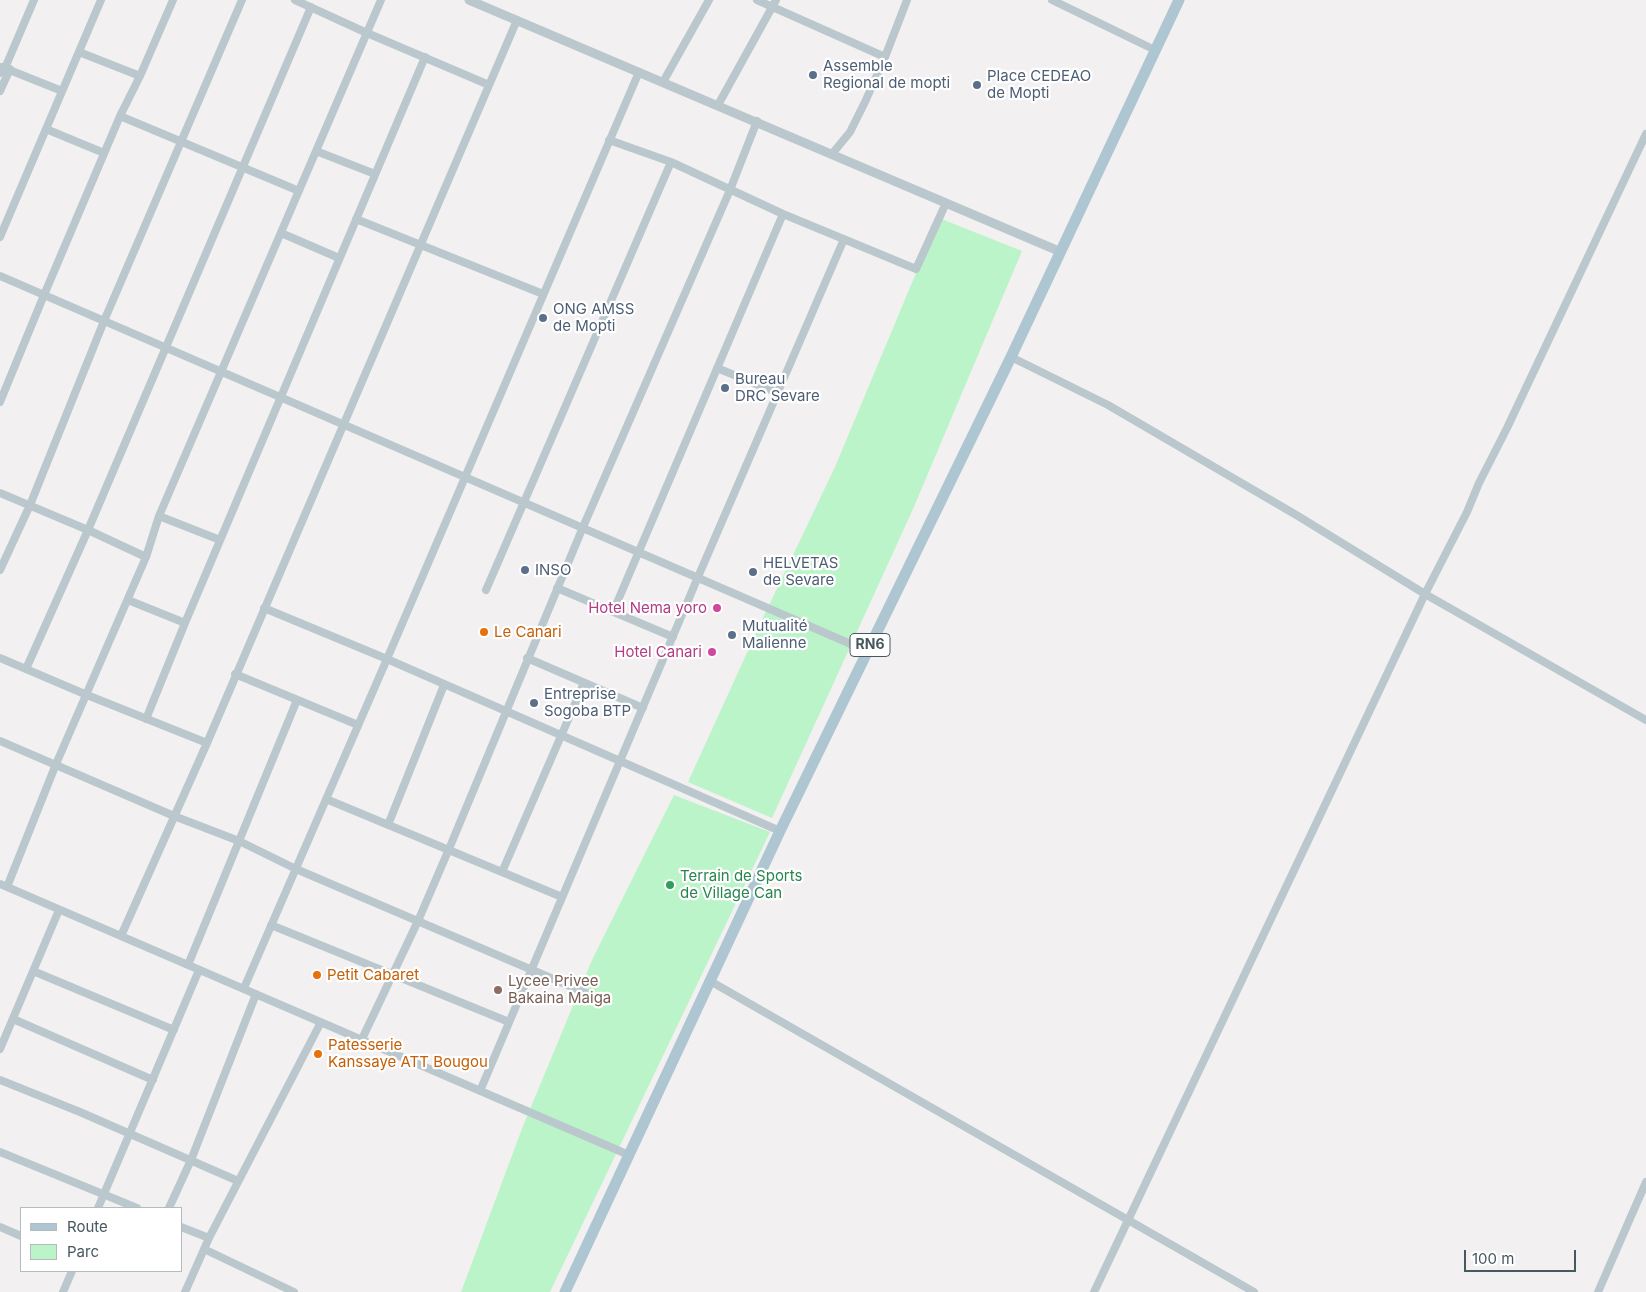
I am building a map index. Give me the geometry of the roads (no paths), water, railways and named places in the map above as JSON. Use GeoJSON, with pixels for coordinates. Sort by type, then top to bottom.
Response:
{"type":"FeatureCollection","features":[{"type":"Feature","properties":{"kind":"main road","name":"RN6"},"geometry":{"type":"LineString","coordinates":[[565,1292],[780,831],[1061,252],[1179,0]]}},
{"type":"Feature","properties":{"kind":"street"},"geometry":{"type":"LineString","coordinates":[[0,92],[4,69],[34,0]]}},
{"type":"Feature","properties":{"kind":"street"},"geometry":{"type":"LineString","coordinates":[[0,237],[101,0]]}},
{"type":"Feature","properties":{"kind":"street"},"geometry":{"type":"LineString","coordinates":[[0,402],[104,152],[173,0]]}},
{"type":"Feature","properties":{"kind":"street"},"geometry":{"type":"LineString","coordinates":[[0,570],[30,505],[104,321],[242,0]]}},
{"type":"Feature","properties":{"kind":"street"},"geometry":{"type":"LineString","coordinates":[[295,0],[489,85]]}},
{"type":"Feature","properties":{"kind":"street"},"geometry":{"type":"LineString","coordinates":[[381,0],[159,516],[146,557],[128,600],[3,886],[629,1155]]}},
{"type":"Feature","properties":{"kind":"street"},"geometry":{"type":"LineString","coordinates":[[469,0],[1061,252]]}},
{"type":"Feature","properties":{"kind":"street"},"geometry":{"type":"LineString","coordinates":[[663,82],[708,0]]}},
{"type":"Feature","properties":{"kind":"street"},"geometry":{"type":"LineString","coordinates":[[756,0],[774,4],[885,58]]}},
{"type":"Feature","properties":{"kind":"street"},"geometry":{"type":"LineString","coordinates":[[832,154],[850,132],[885,58],[905,0]]}},
{"type":"Feature","properties":{"kind":"street"},"geometry":{"type":"LineString","coordinates":[[1052,0],[1155,50]]}},
{"type":"Feature","properties":{"kind":"street"},"geometry":{"type":"LineString","coordinates":[[718,105],[774,4]]}},
{"type":"Feature","properties":{"kind":"street"},"geometry":{"type":"LineString","coordinates":[[26,669],[88,530],[311,7]]}},
{"type":"Feature","properties":{"kind":"street"},"geometry":{"type":"LineString","coordinates":[[121,936],[207,743],[517,20]]}},
{"type":"Feature","properties":{"kind":"street"},"geometry":{"type":"LineString","coordinates":[[79,52],[140,76]]}},
{"type":"Feature","properties":{"kind":"street"},"geometry":{"type":"LineString","coordinates":[[146,719],[424,57]]}},
{"type":"Feature","properties":{"kind":"street"},"geometry":{"type":"LineString","coordinates":[[4,69],[62,91]]}},
{"type":"Feature","properties":{"kind":"street"},"geometry":{"type":"LineString","coordinates":[[244,988],[639,72]]}},
{"type":"Feature","properties":{"kind":"street"},"geometry":{"type":"LineString","coordinates":[[120,116],[299,190]]}},
{"type":"Feature","properties":{"kind":"street"},"geometry":{"type":"LineString","coordinates":[[362,1039],[418,921],[449,849],[583,527],[730,190],[756,121]]}},
{"type":"Feature","properties":{"kind":"street"},"geometry":{"type":"LineString","coordinates":[[46,129],[104,152]]}},
{"type":"Feature","properties":{"kind":"street"},"geometry":{"type":"LineString","coordinates":[[1094,1292],[1425,594],[1467,512],[1479,482],[1507,428],[1646,134]]}},
{"type":"Feature","properties":{"kind":"street"},"geometry":{"type":"LineString","coordinates":[[609,140],[671,162],[783,214],[916,269],[946,203]]}},
{"type":"Feature","properties":{"kind":"street"},"geometry":{"type":"LineString","coordinates":[[316,151],[375,174]]}},
{"type":"Feature","properties":{"kind":"street"},"geometry":{"type":"LineString","coordinates":[[486,590],[671,162]]}},
{"type":"Feature","properties":{"kind":"street"},"geometry":{"type":"LineString","coordinates":[[613,612],[783,214]]}},
{"type":"Feature","properties":{"kind":"street"},"geometry":{"type":"LineString","coordinates":[[356,219],[543,294]]}},
{"type":"Feature","properties":{"kind":"street"},"geometry":{"type":"LineString","coordinates":[[281,233],[340,258]]}},
{"type":"Feature","properties":{"kind":"street"},"geometry":{"type":"LineString","coordinates":[[480,1091],[672,637],[844,240]]}},
{"type":"Feature","properties":{"kind":"street"},"geometry":{"type":"LineString","coordinates":[[0,276],[867,650]]}},
{"type":"Feature","properties":{"kind":"street"},"geometry":{"type":"LineString","coordinates":[[1010,357],[1117,410],[1425,594],[1646,720]]}},
{"type":"Feature","properties":{"kind":"street"},"geometry":{"type":"LineString","coordinates":[[717,368],[778,393]]}},
{"type":"Feature","properties":{"kind":"street"},"geometry":{"type":"LineString","coordinates":[[0,493],[146,557]]}},
{"type":"Feature","properties":{"kind":"street"},"geometry":{"type":"LineString","coordinates":[[159,516],[220,540]]}},
{"type":"Feature","properties":{"kind":"street"},"geometry":{"type":"LineString","coordinates":[[557,588],[672,637]]}},
{"type":"Feature","properties":{"kind":"street"},"geometry":{"type":"LineString","coordinates":[[128,600],[185,623]]}},
{"type":"Feature","properties":{"kind":"street"},"geometry":{"type":"LineString","coordinates":[[264,608],[387,659],[561,737],[780,831]]}},
{"type":"Feature","properties":{"kind":"street"},"geometry":{"type":"LineString","coordinates":[[0,658],[207,743]]}},
{"type":"Feature","properties":{"kind":"street"},"geometry":{"type":"LineString","coordinates":[[528,658],[643,708]]}},
{"type":"Feature","properties":{"kind":"street"},"geometry":{"type":"LineString","coordinates":[[235,674],[358,725]]}},
{"type":"Feature","properties":{"kind":"street"},"geometry":{"type":"LineString","coordinates":[[502,872],[584,683]]}},
{"type":"Feature","properties":{"kind":"street"},"geometry":{"type":"LineString","coordinates":[[388,824],[444,685]]}},
{"type":"Feature","properties":{"kind":"street"},"geometry":{"type":"LineString","coordinates":[[188,965],[297,700]]}},
{"type":"Feature","properties":{"kind":"street"},"geometry":{"type":"LineString","coordinates":[[0,741],[174,816],[239,841],[296,868],[586,993]]}},
{"type":"Feature","properties":{"kind":"street"},"geometry":{"type":"LineString","coordinates":[[326,799],[562,897]]}},
{"type":"Feature","properties":{"kind":"street"},"geometry":{"type":"LineString","coordinates":[[0,1049],[59,910]]}},
{"type":"Feature","properties":{"kind":"street"},"geometry":{"type":"LineString","coordinates":[[271,925],[392,976],[509,1022]]}},
{"type":"Feature","properties":{"kind":"street"},"geometry":{"type":"LineString","coordinates":[[98,1207],[199,970]]}},
{"type":"Feature","properties":{"kind":"street"},"geometry":{"type":"LineString","coordinates":[[33,971],[174,1030]]}},
{"type":"Feature","properties":{"kind":"street"},"geometry":{"type":"LineString","coordinates":[[710,981],[1254,1292]]}},
{"type":"Feature","properties":{"kind":"street"},"geometry":{"type":"LineString","coordinates":[[169,1207],[191,1160],[256,994]]}},
{"type":"Feature","properties":{"kind":"street"},"geometry":{"type":"LineString","coordinates":[[13,1018],[153,1080]]}},
{"type":"Feature","properties":{"kind":"street"},"geometry":{"type":"LineString","coordinates":[[185,1292],[209,1238],[321,1022]]}},
{"type":"Feature","properties":{"kind":"street"},"geometry":{"type":"LineString","coordinates":[[0,1080],[238,1181]]}},
{"type":"Feature","properties":{"kind":"street"},"geometry":{"type":"LineString","coordinates":[[0,1152],[134,1207]]}},
{"type":"Feature","properties":{"kind":"street"},"geometry":{"type":"LineString","coordinates":[[1598,1292],[1646,1182]]}},
{"type":"Feature","properties":{"kind":"street"},"geometry":{"type":"LineString","coordinates":[[182,1226],[209,1238]]}},
{"type":"Feature","properties":{"kind":"street"},"geometry":{"type":"LineString","coordinates":[[0,1227],[20,1236]]}},
{"type":"Feature","properties":{"kind":"street"},"geometry":{"type":"LineString","coordinates":[[204,1249],[294,1292]]}},
{"type":"Feature","properties":{"kind":"street"},"geometry":{"type":"LineString","coordinates":[[63,1292],[72,1272]]}},
{"type":"Feature","properties":{"kind":"place","name":"Assemble Regional de mopti"},"geometry":{"type":"Point","coordinates":[813,75]}},
{"type":"Feature","properties":{"kind":"place","name":"Place CEDEAO de Mopti"},"geometry":{"type":"Point","coordinates":[977,85]}},
{"type":"Feature","properties":{"kind":"place","name":"ONG AMSS de Mopti"},"geometry":{"type":"Point","coordinates":[543,318]}},
{"type":"Feature","properties":{"kind":"place","name":"Bureau DRC Sevare"},"geometry":{"type":"Point","coordinates":[725,388]}},
{"type":"Feature","properties":{"kind":"place","name":"INSO"},"geometry":{"type":"Point","coordinates":[525,570]}},
{"type":"Feature","properties":{"kind":"place","name":"HELVETAS de Sevare"},"geometry":{"type":"Point","coordinates":[753,572]}},
{"type":"Feature","properties":{"kind":"place","name":"Hotel Nema yoro"},"geometry":{"type":"Point","coordinates":[717,608]}},
{"type":"Feature","properties":{"kind":"place","name":"Le Canari"},"geometry":{"type":"Point","coordinates":[484,632]}},
{"type":"Feature","properties":{"kind":"place","name":"Mutualité Malienne"},"geometry":{"type":"Point","coordinates":[732,635]}},
{"type":"Feature","properties":{"kind":"place","name":"Hotel Canari"},"geometry":{"type":"Point","coordinates":[712,652]}},
{"type":"Feature","properties":{"kind":"place","name":"Entreprise Sogoba BTP"},"geometry":{"type":"Point","coordinates":[534,703]}},
{"type":"Feature","properties":{"kind":"place","name":"Terrain de Sports de Village Can"},"geometry":{"type":"Point","coordinates":[670,885]}},
{"type":"Feature","properties":{"kind":"place","name":"Petit Cabaret"},"geometry":{"type":"Point","coordinates":[317,975]}},
{"type":"Feature","properties":{"kind":"place","name":"Lycee Privee Bakaina Maiga"},"geometry":{"type":"Point","coordinates":[498,990]}},
{"type":"Feature","properties":{"kind":"place","name":"Patesserie Kanssaye ATT Bougou"},"geometry":{"type":"Point","coordinates":[318,1054]}}]}
